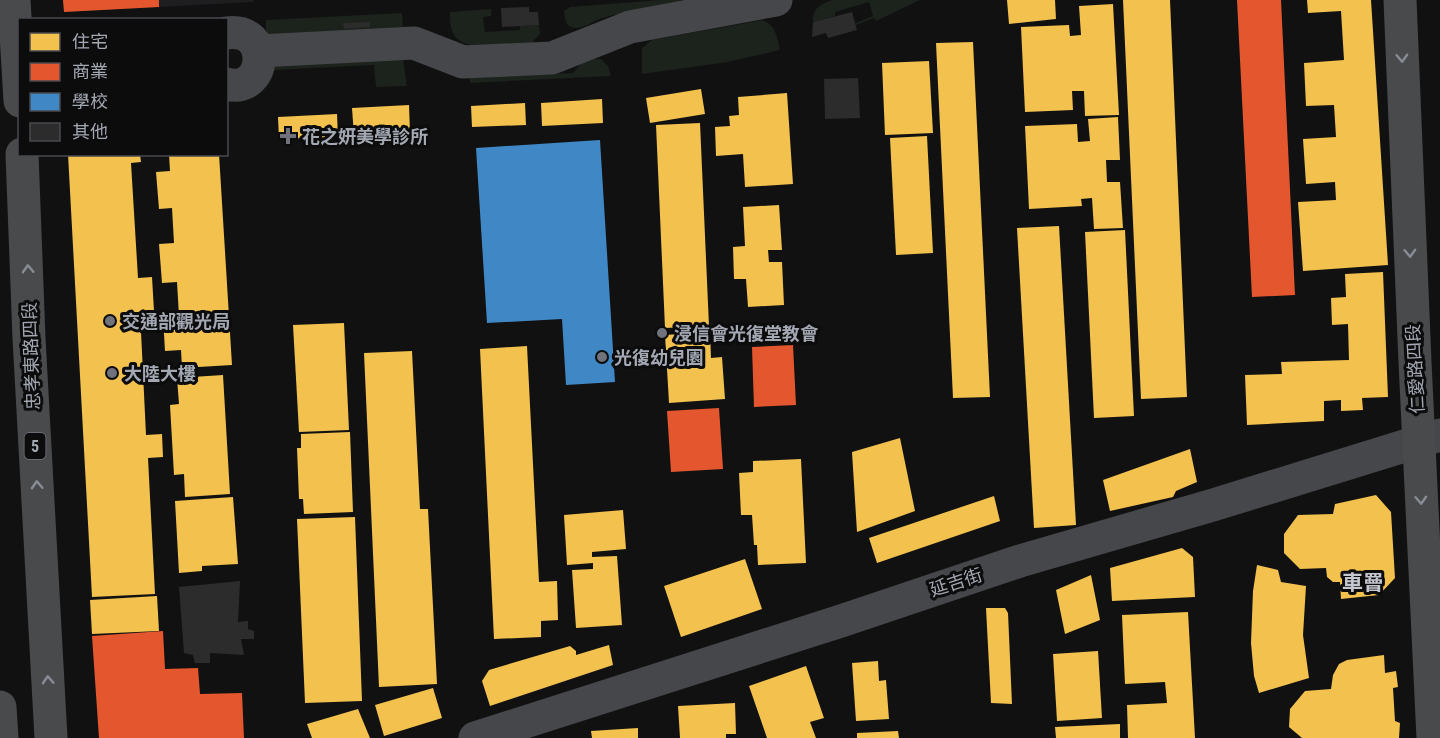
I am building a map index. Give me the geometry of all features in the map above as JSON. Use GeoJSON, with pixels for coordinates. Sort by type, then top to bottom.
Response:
{"type":"FeatureCollection","features":[{"type":"Feature","properties":{"kind":"main road"},"geometry":{"type":"LineString","coordinates":[[14,0],[18,35]]}},
{"type":"Feature","properties":{"kind":"main road","name":"仁愛路四段"},"geometry":{"type":"LineString","coordinates":[[1400,0],[1429,438],[1433,738]]}},
{"type":"Feature","properties":{"kind":"main road","name":"忠孝東路四段"},"geometry":{"type":"LineString","coordinates":[[22,156],[29,338],[51,738]]}},
{"type":"Feature","properties":{"kind":"main road"},"geometry":{"type":"LineString","coordinates":[[0,707],[2,738]]}},
{"type":"Feature","properties":{"kind":"street"},"geometry":{"type":"LineString","coordinates":[[259,51],[414,43],[463,62],[552,58],[630,27],[776,0]]}},
{"type":"Feature","properties":{"kind":"street"},"geometry":{"type":"LineString","coordinates":[[228,33],[237,32],[245,35],[253,40],[259,51],[259,67],[255,75],[240,85],[228,85]]}},
{"type":"Feature","properties":{"kind":"street","name":"延吉街"},"geometry":{"type":"LineString","coordinates":[[475,738],[1020,561],[1213,505],[1429,438]]}},
{"type":"Feature","properties":{"kind":"shaded area"},"geometry":{"type":"Polygon","coordinates":[[[63,0],[253,0],[253,2],[64,12],[63,0]]]}},
{"type":"Feature","properties":{"kind":"shaded area"},"geometry":{"type":"Polygon","coordinates":[[[660,0],[704,0],[615,15],[579,28],[566,23],[564,11],[570,7],[660,0]]]}},
{"type":"Feature","properties":{"kind":"shaded area"},"geometry":{"type":"Polygon","coordinates":[[[832,0],[920,0],[876,21],[874,18],[856,25],[873,16],[869,2],[835,12],[835,16],[813,22],[814,13],[818,8],[832,0]]]}},
{"type":"Feature","properties":{"kind":"shaded area"},"geometry":{"type":"Polygon","coordinates":[[[491,9],[491,16],[483,17],[485,32],[520,30],[520,26],[539,25],[540,34],[530,44],[489,47],[468,45],[454,35],[450,12],[491,9]]]}},
{"type":"Feature","properties":{"kind":"shaded area"},"geometry":{"type":"Polygon","coordinates":[[[402,13],[403,27],[266,35],[266,20],[402,13]]]}},
{"type":"Feature","properties":{"kind":"shaded area"},"geometry":{"type":"Polygon","coordinates":[[[762,20],[773,28],[780,50],[728,62],[642,74],[642,48],[652,40],[762,20]]]}},
{"type":"Feature","properties":{"kind":"shaded area"},"geometry":{"type":"Polygon","coordinates":[[[403,58],[407,86],[376,87],[374,65],[275,70],[272,68],[275,64],[403,58]]]}},
{"type":"Feature","properties":{"kind":"shaded area"},"geometry":{"type":"Polygon","coordinates":[[[601,59],[608,66],[611,76],[470,83],[470,78],[573,73],[582,62],[601,59]]]}},
{"type":"Feature","properties":{"kind":"building: 住宅"},"geometry":{"type":"Polygon","coordinates":[[[1007,0],[1055,0],[1056,19],[1009,24],[1007,0]]]}},
{"type":"Feature","properties":{"kind":"building: 住宅"},"geometry":{"type":"Polygon","coordinates":[[[1123,0],[1170,0],[1187,397],[1141,399],[1123,0]]]}},
{"type":"Feature","properties":{"kind":"building: 住宅"},"geometry":{"type":"Polygon","coordinates":[[[1307,0],[1371,0],[1388,265],[1303,271],[1298,202],[1336,200],[1335,182],[1306,184],[1303,139],[1336,137],[1334,105],[1306,106],[1304,63],[1344,60],[1341,11],[1308,13],[1307,0]]]}},
{"type":"Feature","properties":{"kind":"building: 住宅"},"geometry":{"type":"Polygon","coordinates":[[[1113,4],[1119,115],[1085,116],[1084,91],[1072,91],[1073,110],[1025,112],[1021,27],[1069,25],[1070,36],[1081,35],[1079,6],[1113,4]]]}},
{"type":"Feature","properties":{"kind":"building: 住宅"},"geometry":{"type":"Polygon","coordinates":[[[973,42],[990,397],[953,398],[936,43],[973,42]]]}},
{"type":"Feature","properties":{"kind":"building: 住宅"},"geometry":{"type":"Polygon","coordinates":[[[929,61],[933,133],[885,135],[882,63],[929,61]]]}},
{"type":"Feature","properties":{"kind":"building: 住宅"},"geometry":{"type":"Polygon","coordinates":[[[701,89],[705,114],[650,123],[646,98],[701,89]]]}},
{"type":"Feature","properties":{"kind":"building: 住宅"},"geometry":{"type":"Polygon","coordinates":[[[787,93],[793,184],[745,187],[743,154],[716,156],[715,127],[730,126],[729,116],[739,115],[738,97],[787,93]]]}},
{"type":"Feature","properties":{"kind":"building: 住宅"},"geometry":{"type":"Polygon","coordinates":[[[602,99],[603,123],[542,126],[541,103],[602,99]]]}},
{"type":"Feature","properties":{"kind":"building: 住宅"},"geometry":{"type":"Polygon","coordinates":[[[525,103],[526,125],[472,127],[471,106],[525,103]]]}},
{"type":"Feature","properties":{"kind":"building: 住宅"},"geometry":{"type":"Polygon","coordinates":[[[409,105],[410,133],[354,136],[352,108],[409,105]]]}},
{"type":"Feature","properties":{"kind":"building: 住宅"},"geometry":{"type":"Polygon","coordinates":[[[337,114],[338,137],[279,139],[278,117],[337,114]]]}},
{"type":"Feature","properties":{"kind":"building: 住宅"},"geometry":{"type":"Polygon","coordinates":[[[1118,117],[1120,160],[1106,160],[1107,182],[1120,182],[1123,228],[1094,229],[1092,198],[1081,199],[1082,206],[1029,209],[1025,126],[1077,124],[1078,142],[1090,141],[1088,119],[1118,117]]]}},
{"type":"Feature","properties":{"kind":"building: 住宅"},"geometry":{"type":"Polygon","coordinates":[[[700,123],[709,326],[665,328],[656,125],[700,123]]]}},
{"type":"Feature","properties":{"kind":"building: 住宅"},"geometry":{"type":"Polygon","coordinates":[[[927,136],[933,253],[896,255],[890,138],[927,136]]]}},
{"type":"Feature","properties":{"kind":"building: 住宅","name":"大陸大樓"},"geometry":{"type":"Polygon","coordinates":[[[68,156],[140,156],[141,162],[131,163],[138,278],[152,277],[154,311],[140,311],[146,435],[162,434],[163,457],[148,458],[155,594],[92,597],[68,156]]]}},
{"type":"Feature","properties":{"kind":"building: 住宅"},"geometry":{"type":"Polygon","coordinates":[[[169,156],[219,156],[232,365],[182,368],[181,350],[165,351],[163,317],[179,316],[177,282],[162,283],[159,244],[174,243],[172,208],[159,209],[156,172],[170,171],[169,156]]]}},
{"type":"Feature","properties":{"kind":"building: 住宅"},"geometry":{"type":"Polygon","coordinates":[[[779,205],[782,250],[768,250],[769,262],[782,262],[784,305],[748,307],[746,279],[734,279],[733,247],[745,246],[743,207],[779,205]]]}},
{"type":"Feature","properties":{"kind":"building: 住宅"},"geometry":{"type":"Polygon","coordinates":[[[1059,226],[1076,525],[1034,528],[1017,228],[1059,226]]]}},
{"type":"Feature","properties":{"kind":"building: 住宅"},"geometry":{"type":"Polygon","coordinates":[[[1125,230],[1134,416],[1094,418],[1085,232],[1125,230]]]}},
{"type":"Feature","properties":{"kind":"building: 住宅"},"geometry":{"type":"Polygon","coordinates":[[[1383,272],[1388,397],[1362,398],[1363,410],[1341,411],[1341,400],[1324,401],[1324,421],[1247,425],[1245,375],[1282,374],[1281,362],[1349,360],[1348,324],[1332,325],[1331,298],[1346,297],[1345,274],[1383,272]]]}},
{"type":"Feature","properties":{"kind":"building: 住宅"},"geometry":{"type":"Polygon","coordinates":[[[344,323],[349,430],[299,432],[293,325],[344,323]]]}},
{"type":"Feature","properties":{"kind":"building: 住宅"},"geometry":{"type":"Polygon","coordinates":[[[710,332],[711,358],[722,357],[725,399],[669,403],[665,335],[710,332]]]}},
{"type":"Feature","properties":{"kind":"building: 住宅"},"geometry":{"type":"Polygon","coordinates":[[[527,346],[539,582],[557,581],[558,620],[541,621],[541,637],[494,639],[480,349],[527,346]]]}},
{"type":"Feature","properties":{"kind":"building: 住宅"},"geometry":{"type":"Polygon","coordinates":[[[412,351],[420,509],[428,509],[437,684],[379,687],[364,353],[412,351]]]}},
{"type":"Feature","properties":{"kind":"building: 住宅"},"geometry":{"type":"Polygon","coordinates":[[[223,375],[230,494],[185,497],[184,474],[174,475],[170,405],[179,404],[177,378],[223,375]]]}},
{"type":"Feature","properties":{"kind":"building: 住宅"},"geometry":{"type":"Polygon","coordinates":[[[350,432],[353,512],[304,514],[303,499],[299,499],[297,448],[301,448],[301,434],[350,432]]]}},
{"type":"Feature","properties":{"kind":"building: 住宅"},"geometry":{"type":"Polygon","coordinates":[[[900,438],[915,511],[857,532],[852,452],[900,438]]]}},
{"type":"Feature","properties":{"kind":"building: 住宅"},"geometry":{"type":"Polygon","coordinates":[[[1190,449],[1197,482],[1176,491],[1173,497],[1110,511],[1103,480],[1190,449]]]}},
{"type":"Feature","properties":{"kind":"building: 住宅"},"geometry":{"type":"Polygon","coordinates":[[[801,459],[806,563],[758,565],[752,515],[741,515],[739,473],[753,472],[753,461],[801,459]]]}},
{"type":"Feature","properties":{"kind":"building: 住宅"},"geometry":{"type":"Polygon","coordinates":[[[1376,495],[1391,512],[1395,578],[1379,595],[1341,599],[1340,582],[1333,582],[1327,577],[1326,568],[1300,569],[1284,553],[1284,534],[1298,515],[1333,514],[1335,504],[1376,495]]]}},
{"type":"Feature","properties":{"kind":"building: 住宅"},"geometry":{"type":"Polygon","coordinates":[[[994,496],[1000,521],[877,563],[869,538],[994,496]]]}},
{"type":"Feature","properties":{"kind":"building: 住宅"},"geometry":{"type":"Polygon","coordinates":[[[233,497],[238,564],[202,566],[202,571],[179,573],[175,501],[233,497]]]}},
{"type":"Feature","properties":{"kind":"building: 住宅"},"geometry":{"type":"Polygon","coordinates":[[[623,510],[626,549],[592,552],[592,557],[617,556],[622,625],[576,628],[572,570],[593,569],[593,563],[567,565],[564,515],[623,510]]]}},
{"type":"Feature","properties":{"kind":"building: 住宅"},"geometry":{"type":"Polygon","coordinates":[[[355,517],[362,701],[305,703],[297,519],[355,517]]]}},
{"type":"Feature","properties":{"kind":"building: 住宅"},"geometry":{"type":"Polygon","coordinates":[[[1182,548],[1193,557],[1195,597],[1112,601],[1110,568],[1182,548]]]}},
{"type":"Feature","properties":{"kind":"building: 住宅"},"geometry":{"type":"Polygon","coordinates":[[[745,559],[762,609],[681,637],[664,586],[745,559]]]}},
{"type":"Feature","properties":{"kind":"building: 住宅"},"geometry":{"type":"Polygon","coordinates":[[[1257,565],[1278,570],[1281,582],[1306,586],[1303,635],[1309,678],[1259,693],[1254,676],[1251,643],[1253,591],[1257,565]]]}},
{"type":"Feature","properties":{"kind":"building: 住宅"},"geometry":{"type":"Polygon","coordinates":[[[1091,575],[1100,620],[1065,634],[1056,590],[1091,575]]]}},
{"type":"Feature","properties":{"kind":"building: 住宅"},"geometry":{"type":"Polygon","coordinates":[[[157,596],[159,631],[92,634],[90,600],[157,596]]]}},
{"type":"Feature","properties":{"kind":"building: 住宅"},"geometry":{"type":"Polygon","coordinates":[[[986,608],[1005,608],[1008,613],[1012,704],[991,703],[986,608]]]}},
{"type":"Feature","properties":{"kind":"building: 住宅"},"geometry":{"type":"Polygon","coordinates":[[[1188,612],[1195,738],[1128,738],[1127,705],[1167,703],[1165,682],[1125,684],[1122,615],[1188,612]]]}},
{"type":"Feature","properties":{"kind":"building: 住宅"},"geometry":{"type":"Polygon","coordinates":[[[609,645],[613,665],[490,706],[482,681],[489,670],[570,646],[576,651],[576,655],[609,645]]]}},
{"type":"Feature","properties":{"kind":"building: 住宅"},"geometry":{"type":"Polygon","coordinates":[[[1098,651],[1102,718],[1057,721],[1053,654],[1098,651]]]}},
{"type":"Feature","properties":{"kind":"building: 住宅"},"geometry":{"type":"Polygon","coordinates":[[[1384,655],[1385,673],[1396,671],[1398,687],[1393,688],[1395,721],[1400,723],[1399,738],[1302,738],[1289,727],[1290,709],[1305,691],[1331,689],[1333,675],[1339,664],[1347,660],[1384,655]]]}},
{"type":"Feature","properties":{"kind":"building: 住宅"},"geometry":{"type":"Polygon","coordinates":[[[878,661],[879,681],[886,680],[889,719],[856,721],[852,663],[878,661]]]}},
{"type":"Feature","properties":{"kind":"building: 住宅"},"geometry":{"type":"Polygon","coordinates":[[[806,666],[824,718],[810,722],[816,738],[767,738],[749,686],[806,666]]]}},
{"type":"Feature","properties":{"kind":"building: 住宅"},"geometry":{"type":"Polygon","coordinates":[[[433,688],[442,718],[384,736],[375,705],[433,688]]]}},
{"type":"Feature","properties":{"kind":"building: 住宅"},"geometry":{"type":"Polygon","coordinates":[[[735,703],[736,734],[726,734],[726,738],[680,738],[678,706],[735,703]]]}},
{"type":"Feature","properties":{"kind":"building: 住宅"},"geometry":{"type":"Polygon","coordinates":[[[358,709],[370,738],[312,738],[307,724],[358,709]]]}},
{"type":"Feature","properties":{"kind":"building: 住宅"},"geometry":{"type":"Polygon","coordinates":[[[1120,724],[1120,738],[1056,738],[1055,727],[1120,724]]]}},
{"type":"Feature","properties":{"kind":"building: 住宅"},"geometry":{"type":"Polygon","coordinates":[[[638,728],[638,738],[592,738],[591,731],[638,728]]]}},
{"type":"Feature","properties":{"kind":"building: 住宅"},"geometry":{"type":"Polygon","coordinates":[[[898,731],[899,738],[857,738],[857,733],[898,731]]]}},
{"type":"Feature","properties":{"kind":"building: 商業"},"geometry":{"type":"Polygon","coordinates":[[[63,0],[159,0],[159,7],[64,12],[63,0]]]}},
{"type":"Feature","properties":{"kind":"building: 商業"},"geometry":{"type":"Polygon","coordinates":[[[1237,0],[1281,0],[1295,295],[1252,297],[1237,0]]]}},
{"type":"Feature","properties":{"kind":"building: 商業"},"geometry":{"type":"Polygon","coordinates":[[[793,345],[796,405],[754,407],[752,347],[793,345]]]}},
{"type":"Feature","properties":{"kind":"building: 商業"},"geometry":{"type":"Polygon","coordinates":[[[719,408],[723,469],[671,472],[667,411],[719,408]]]}},
{"type":"Feature","properties":{"kind":"building: 商業"},"geometry":{"type":"Polygon","coordinates":[[[163,631],[165,669],[198,668],[200,694],[242,693],[244,738],[99,738],[92,636],[163,631]]]}},
{"type":"Feature","properties":{"kind":"building: 學校"},"geometry":{"type":"Polygon","coordinates":[[[600,140],[615,382],[566,385],[562,319],[487,323],[476,148],[600,140]]]}},
{"type":"Feature","properties":{"kind":"building: 其他"},"geometry":{"type":"Polygon","coordinates":[[[529,7],[529,12],[538,12],[539,25],[502,27],[501,8],[529,7]]]}},
{"type":"Feature","properties":{"kind":"building: 其他"},"geometry":{"type":"Polygon","coordinates":[[[852,12],[857,30],[828,38],[826,33],[812,37],[813,22],[852,12]]]}},
{"type":"Feature","properties":{"kind":"building: 其他"},"geometry":{"type":"Polygon","coordinates":[[[370,22],[370,27],[344,29],[343,23],[370,22]]]}},
{"type":"Feature","properties":{"kind":"building: 其他"},"geometry":{"type":"Polygon","coordinates":[[[858,78],[860,118],[825,119],[824,79],[858,78]]]}},
{"type":"Feature","properties":{"kind":"building: 其他"},"geometry":{"type":"Polygon","coordinates":[[[240,581],[238,622],[248,621],[248,629],[254,631],[254,639],[241,639],[244,655],[210,653],[210,663],[195,663],[193,655],[184,653],[179,587],[240,581]]]}},
{"type":"Feature","properties":{"kind":"place","name":"花之妍美學診所"},"geometry":{"type":"Point","coordinates":[288,136]}},
{"type":"Feature","properties":{"kind":"place","name":"交通部觀光局"},"geometry":{"type":"Point","coordinates":[110,321]}},
{"type":"Feature","properties":{"kind":"place","name":"浸信會光復堂教會"},"geometry":{"type":"Point","coordinates":[662,333]}},
{"type":"Feature","properties":{"kind":"place","name":"光復幼兒園"},"geometry":{"type":"Point","coordinates":[602,357]}},
{"type":"Feature","properties":{"kind":"place","name":"大陸大樓"},"geometry":{"type":"Point","coordinates":[112,373]}},
{"type":"Feature","properties":{"kind":"district","name":"車罾"},"geometry":{"type":"Point","coordinates":[1363,583]}}]}
